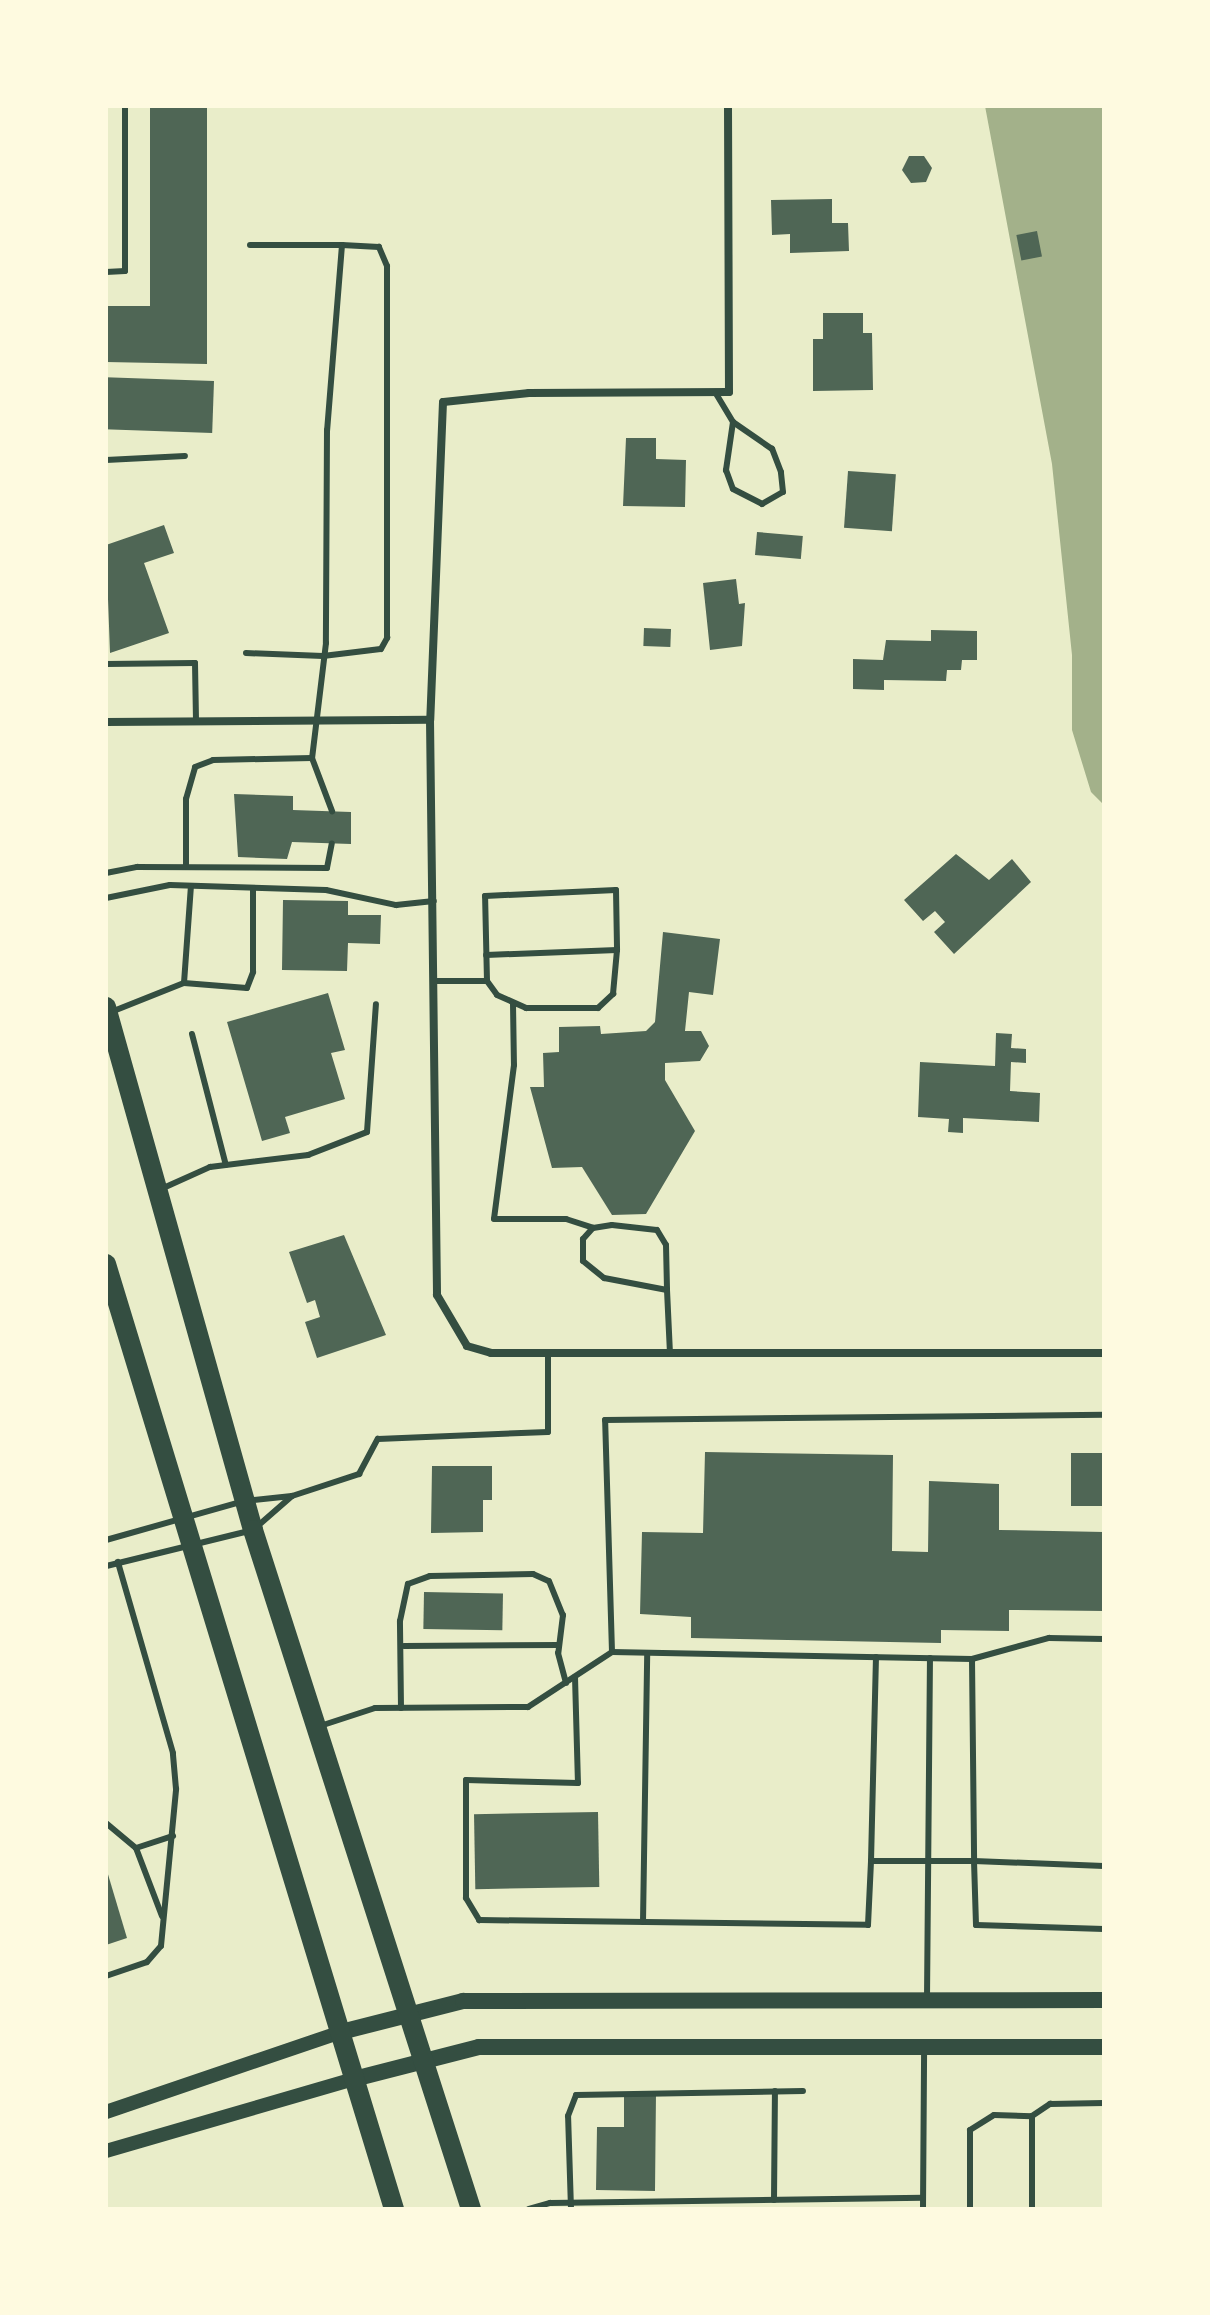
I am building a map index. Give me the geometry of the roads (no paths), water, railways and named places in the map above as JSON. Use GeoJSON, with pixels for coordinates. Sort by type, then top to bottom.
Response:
{"type":"FeatureCollection","features":[{"type":"Feature","properties":{"kind":"main road"},"geometry":{"type":"LineString","coordinates":[[107,1010],[244,1501],[426,2057],[471,2209]]}},
{"type":"Feature","properties":{"kind":"main road"},"geometry":{"type":"LineString","coordinates":[[106,1264],[394,2209]]}},
{"type":"Feature","properties":{"kind":"main road"},"geometry":{"type":"LineString","coordinates":[[341,2032],[463,2001],[1104,2000]]}},
{"type":"Feature","properties":{"kind":"main road"},"geometry":{"type":"LineString","coordinates":[[354,2079],[426,2057],[479,2047],[1104,2047]]}},
{"type":"Feature","properties":{"kind":"street"},"geometry":{"type":"LineString","coordinates":[[728,106],[729,392],[529,393],[443,402],[430,720],[437,1295],[467,1346],[491,1353],[1104,1353]]}},
{"type":"Feature","properties":{"kind":"street"},"geometry":{"type":"LineString","coordinates":[[106,722],[316,717],[430,720]]}},
{"type":"Feature","properties":{"kind":"street"},"geometry":{"type":"LineString","coordinates":[[106,2112],[341,2032]]}},
{"type":"Feature","properties":{"kind":"street"},"geometry":{"type":"LineString","coordinates":[[106,2151],[354,2079]]}},
{"type":"Feature","properties":{"kind":"lane"},"geometry":{"type":"LineString","coordinates":[[106,272],[125,271],[125,106]]}},
{"type":"Feature","properties":{"kind":"lane"},"geometry":{"type":"LineString","coordinates":[[246,653],[323,656],[381,649],[387,638],[387,266],[379,247],[250,245]]}},
{"type":"Feature","properties":{"kind":"lane"},"geometry":{"type":"LineString","coordinates":[[332,811],[312,758],[323,656],[327,430],[342,245]]}},
{"type":"Feature","properties":{"kind":"lane"},"geometry":{"type":"LineString","coordinates":[[715,392],[733,422],[772,449],[781,472],[783,492],[762,504],[733,489],[726,470],[733,422]]}},
{"type":"Feature","properties":{"kind":"lane"},"geometry":{"type":"LineString","coordinates":[[106,460],[185,456]]}},
{"type":"Feature","properties":{"kind":"lane"},"geometry":{"type":"LineString","coordinates":[[106,664],[195,663],[196,721]]}},
{"type":"Feature","properties":{"kind":"lane"},"geometry":{"type":"LineString","coordinates":[[186,867],[186,799],[195,767],[213,760],[312,758]]}},
{"type":"Feature","properties":{"kind":"lane"},"geometry":{"type":"LineString","coordinates":[[106,873],[186,867],[327,868],[332,843]]}},
{"type":"Feature","properties":{"kind":"lane"},"geometry":{"type":"LineString","coordinates":[[106,898],[170,885],[326,890],[396,905],[434,901]]}},
{"type":"Feature","properties":{"kind":"lane"},"geometry":{"type":"LineString","coordinates":[[184,983],[191,886]]}},
{"type":"Feature","properties":{"kind":"lane"},"geometry":{"type":"LineString","coordinates":[[107,1010],[184,983],[247,988],[253,972],[253,888]]}},
{"type":"Feature","properties":{"kind":"lane"},"geometry":{"type":"LineString","coordinates":[[433,981],[487,981],[513,1004],[544,1009],[608,1003],[617,950],[616,890],[485,896],[487,981]]}},
{"type":"Feature","properties":{"kind":"lane"},"geometry":{"type":"LineString","coordinates":[[486,955],[617,950]]}},
{"type":"Feature","properties":{"kind":"lane"},"geometry":{"type":"LineString","coordinates":[[157,1190],[226,1165],[308,1155],[367,1132],[376,1004]]}},
{"type":"Feature","properties":{"kind":"lane"},"geometry":{"type":"LineString","coordinates":[[513,1004],[514,1065],[494,1219],[566,1219],[593,1228],[626,1225],[657,1230],[666,1245],[670,1353]]}},
{"type":"Feature","properties":{"kind":"lane"},"geometry":{"type":"LineString","coordinates":[[192,1034],[226,1165]]}},
{"type":"Feature","properties":{"kind":"lane"},"geometry":{"type":"LineString","coordinates":[[593,1228],[583,1239],[583,1261],[604,1278],[628,1286],[667,1290]]}},
{"type":"Feature","properties":{"kind":"lane"},"geometry":{"type":"LineString","coordinates":[[106,1540],[244,1501],[292,1496],[359,1474],[378,1439],[548,1432],[548,1353]]}},
{"type":"Feature","properties":{"kind":"lane"},"geometry":{"type":"LineString","coordinates":[[612,1652],[605,1420],[1104,1415]]}},
{"type":"Feature","properties":{"kind":"lane"},"geometry":{"type":"LineString","coordinates":[[106,1566],[253,1530],[292,1496]]}},
{"type":"Feature","properties":{"kind":"lane"},"geometry":{"type":"LineString","coordinates":[[106,1976],[147,1962],[161,1946],[173,1836],[173,1753],[118,1562]]}},
{"type":"Feature","properties":{"kind":"lane"},"geometry":{"type":"LineString","coordinates":[[401,1708],[404,1646],[400,1621],[408,1584],[430,1576],[533,1574],[549,1581],[563,1615],[559,1645],[566,1683]]}},
{"type":"Feature","properties":{"kind":"lane"},"geometry":{"type":"LineString","coordinates":[[317,1727],[375,1708],[528,1707],[612,1652],[972,1659],[1049,1638],[1104,1639]]}},
{"type":"Feature","properties":{"kind":"lane"},"geometry":{"type":"LineString","coordinates":[[404,1646],[559,1645]]}},
{"type":"Feature","properties":{"kind":"lane"},"geometry":{"type":"LineString","coordinates":[[643,1922],[647,1655]]}},
{"type":"Feature","properties":{"kind":"lane"},"geometry":{"type":"LineString","coordinates":[[575,1677],[578,1783],[466,1780],[466,1898],[479,1920],[868,1925],[876,1657]]}},
{"type":"Feature","properties":{"kind":"lane"},"geometry":{"type":"LineString","coordinates":[[927,2001],[930,1658]]}},
{"type":"Feature","properties":{"kind":"lane"},"geometry":{"type":"LineString","coordinates":[[972,1659],[976,1925],[1104,1929]]}},
{"type":"Feature","properties":{"kind":"lane"},"geometry":{"type":"LineString","coordinates":[[106,1823],[136,1848],[164,1920]]}},
{"type":"Feature","properties":{"kind":"lane"},"geometry":{"type":"LineString","coordinates":[[136,1848],[173,1836]]}},
{"type":"Feature","properties":{"kind":"lane"},"geometry":{"type":"LineString","coordinates":[[871,1861],[1104,1866]]}},
{"type":"Feature","properties":{"kind":"lane"},"geometry":{"type":"LineString","coordinates":[[923,2209],[924,2046]]}},
{"type":"Feature","properties":{"kind":"lane"},"geometry":{"type":"LineString","coordinates":[[774,2200],[775,2091]]}},
{"type":"Feature","properties":{"kind":"lane"},"geometry":{"type":"LineString","coordinates":[[570,2206],[568,2116],[576,2095],[803,2091]]}},
{"type":"Feature","properties":{"kind":"lane"},"geometry":{"type":"LineString","coordinates":[[970,2209],[970,2130],[994,2115],[1032,2116],[1050,2104],[1104,2103]]}},
{"type":"Feature","properties":{"kind":"lane"},"geometry":{"type":"LineString","coordinates":[[1032,2116],[1032,2209]]}},
{"type":"Feature","properties":{"kind":"lane"},"geometry":{"type":"LineString","coordinates":[[529,2209],[923,2198]]}},
{"type":"Feature","properties":{"kind":"lane"},"geometry":{"type":"LineString","coordinates":[[804,2209],[805,2200]]}}]}
